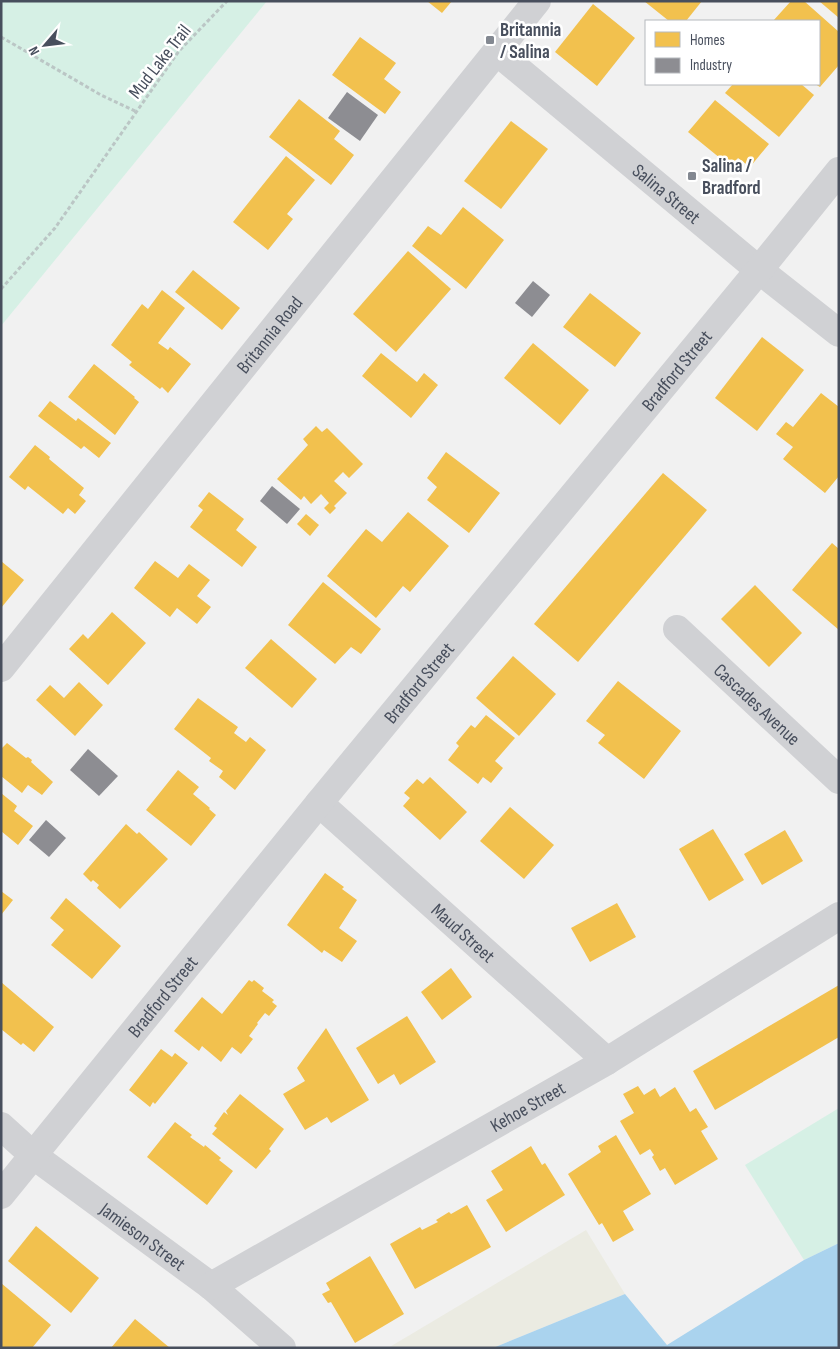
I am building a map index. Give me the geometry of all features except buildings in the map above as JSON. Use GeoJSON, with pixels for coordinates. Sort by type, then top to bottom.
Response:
{"type":"FeatureCollection","features":[{"type":"Feature","properties":{"kind":"street","name":"Britannia Road"},"geometry":{"type":"LineString","coordinates":[[1,668],[537,1]]}},
{"type":"Feature","properties":{"kind":"street","name":"Salina Street"},"geometry":{"type":"LineString","coordinates":[[497,52],[759,270],[839,333]]}},
{"type":"Feature","properties":{"kind":"street","name":"Bradford Street"},"geometry":{"type":"LineString","coordinates":[[1,1195],[319,803],[839,171]]}},
{"type":"Feature","properties":{"kind":"street","name":"Cascades Avenue"},"geometry":{"type":"LineString","coordinates":[[677,629],[839,780]]}},
{"type":"Feature","properties":{"kind":"street","name":"Maud Street"},"geometry":{"type":"LineString","coordinates":[[319,803],[607,1061]]}},
{"type":"Feature","properties":{"kind":"street","name":"Kehoe Street"},"geometry":{"type":"LineString","coordinates":[[211,1286],[607,1061],[839,916]]}},
{"type":"Feature","properties":{"kind":"street","name":"Jamieson Street"},"geometry":{"type":"LineString","coordinates":[[1,1126],[34,1156],[211,1286],[282,1348]]}},
{"type":"Feature","properties":{"kind":"path","name":"Mud Lake Trail"},"geometry":{"type":"LineString","coordinates":[[1,37],[101,95],[137,112],[179,51],[227,1]]}},
{"type":"Feature","properties":{"kind":"path"},"geometry":{"type":"LineString","coordinates":[[1,289],[55,228],[137,112]]}},
{"type":"Feature","properties":{"kind":"green space"},"geometry":{"type":"Polygon","coordinates":[[[1,1],[267,1],[1,326],[1,1]]]}},
{"type":"Feature","properties":{"kind":"green space"},"geometry":{"type":"Polygon","coordinates":[[[839,1108],[839,1243],[804,1260],[745,1165],[839,1108]]]}},
{"type":"Feature","properties":{"kind":"sand"},"geometry":{"type":"Polygon","coordinates":[[[586,1230],[625,1294],[493,1348],[388,1348],[586,1230]]]}},
{"type":"Feature","properties":{"kind":"water"},"geometry":{"type":"Polygon","coordinates":[[[839,1243],[839,1348],[493,1348],[625,1294],[667,1345],[804,1260],[839,1243]]]}},
{"type":"Feature","properties":{"kind":"place","name":"Britannia / Salina"},"geometry":{"type":"Point","coordinates":[490,40]}},
{"type":"Feature","properties":{"kind":"place","name":"Salina / Bradford"},"geometry":{"type":"Point","coordinates":[692,176]}}]}
